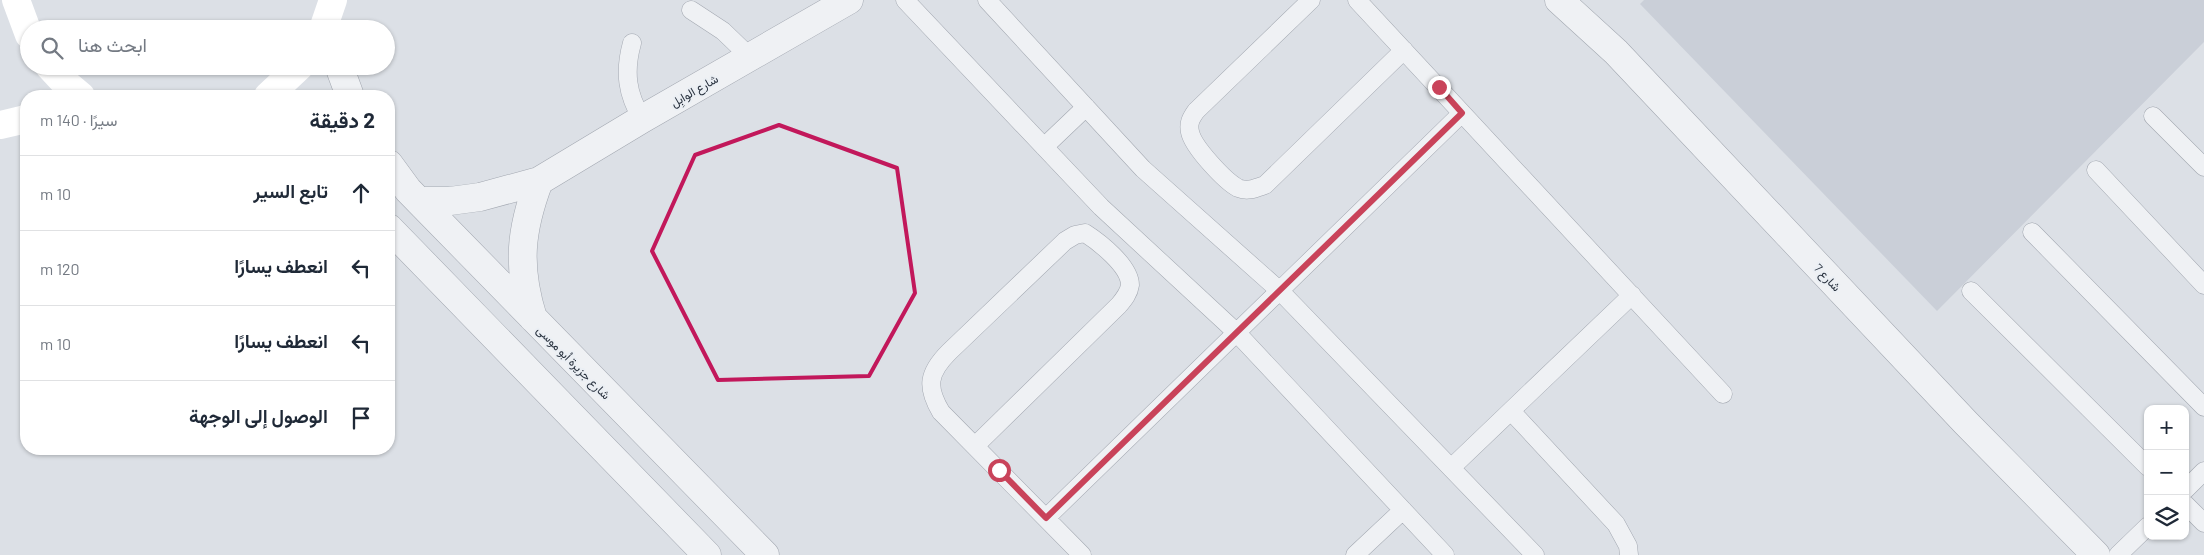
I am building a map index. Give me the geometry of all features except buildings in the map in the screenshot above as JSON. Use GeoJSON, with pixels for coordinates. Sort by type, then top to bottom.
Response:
{"type":"FeatureCollection","features":[{"type":"Feature","properties":{"kind":"main road"},"geometry":{"type":"LineString","coordinates":[[16,0],[23,20]]}},
{"type":"Feature","properties":{"kind":"main road"},"geometry":{"type":"LineString","coordinates":[[57,75],[74,90]]}},
{"type":"Feature","properties":{"kind":"main road"},"geometry":{"type":"LineString","coordinates":[[274,90],[290,75]]}},
{"type":"Feature","properties":{"kind":"main road"},"geometry":{"type":"LineString","coordinates":[[0,125],[20,120]]}},
{"type":"Feature","properties":{"kind":"street","name":"شارع الوابِل"},"geometry":{"type":"LineString","coordinates":[[419,201],[450,201],[480,197],[539,181],[642,119],[849,0]]}},
{"type":"Feature","properties":{"kind":"street","name":"شارع 7"},"geometry":{"type":"LineString","coordinates":[[1559,0],[1616,52],[1966,423],[2096,555]]}},
{"type":"Feature","properties":{"kind":"street"},"geometry":{"type":"LineString","coordinates":[[342,75],[348,90]]}},
{"type":"Feature","properties":{"kind":"street","name":"شارع جزيرة أبو موسى"},"geometry":{"type":"LineString","coordinates":[[395,172],[408,190],[534,321],[765,555]]}},
{"type":"Feature","properties":{"kind":"street"},"geometry":{"type":"LineString","coordinates":[[534,321],[525,293],[522,265],[523,236],[529,208],[539,181]]}},
{"type":"Feature","properties":{"kind":"street"},"geometry":{"type":"LineString","coordinates":[[395,234],[707,555]]}},
{"type":"Feature","properties":{"kind":"lane"},"geometry":{"type":"LineString","coordinates":[[905,0],[1101,207],[1236,332],[1445,555]]}},
{"type":"Feature","properties":{"kind":"lane"},"geometry":{"type":"LineString","coordinates":[[986,0],[1143,169],[1280,291],[1535,555]]}},
{"type":"Feature","properties":{"kind":"lane"},"geometry":{"type":"LineString","coordinates":[[1312,0],[1196,111],[1189,122],[1190,134],[1197,147],[1218,170],[1239,188],[1252,190],[1265,185],[1404,50]]}},
{"type":"Feature","properties":{"kind":"lane"},"geometry":{"type":"LineString","coordinates":[[1357,0],[1723,394]]}},
{"type":"Feature","properties":{"kind":"lane"},"geometry":{"type":"LineString","coordinates":[[691,10],[723,31],[750,57]]}},
{"type":"Feature","properties":{"kind":"lane"},"geometry":{"type":"LineString","coordinates":[[632,43],[628,58],[628,90],[634,106],[642,119]]}},
{"type":"Feature","properties":{"kind":"lane"},"geometry":{"type":"LineString","coordinates":[[1044,147],[1086,108]]}},
{"type":"Feature","properties":{"kind":"lane"},"geometry":{"type":"LineString","coordinates":[[1046,518],[1462,113]]}},
{"type":"Feature","properties":{"kind":"lane"},"geometry":{"type":"LineString","coordinates":[[2153,116],[2204,167]]}},
{"type":"Feature","properties":{"kind":"lane"},"geometry":{"type":"LineString","coordinates":[[2096,170],[2204,285]]}},
{"type":"Feature","properties":{"kind":"lane"},"geometry":{"type":"LineString","coordinates":[[2032,232],[2204,407]]}},
{"type":"Feature","properties":{"kind":"lane"},"geometry":{"type":"LineString","coordinates":[[975,446],[1128,294],[1130,283],[1125,272],[1104,247],[1085,233],[1075,235],[1065,241],[949,352],[933,372],[933,399],[942,412],[975,446],[1082,555]]}},
{"type":"Feature","properties":{"kind":"lane"},"geometry":{"type":"LineString","coordinates":[[1971,291],[2144,463]]}},
{"type":"Feature","properties":{"kind":"lane"},"geometry":{"type":"LineString","coordinates":[[1451,468],[1632,296]]}},
{"type":"Feature","properties":{"kind":"lane"},"geometry":{"type":"LineString","coordinates":[[1511,410],[1616,524],[1628,546],[1629,555]]}},
{"type":"Feature","properties":{"kind":"lane"},"geometry":{"type":"LineString","coordinates":[[2189,486],[2204,472]]}},
{"type":"Feature","properties":{"kind":"lane"},"geometry":{"type":"LineString","coordinates":[[2189,508],[2204,523]]}},
{"type":"Feature","properties":{"kind":"lane"},"geometry":{"type":"LineString","coordinates":[[1355,555],[1403,510]]}},
{"type":"Feature","properties":{"kind":"lane"},"geometry":{"type":"LineString","coordinates":[[2118,555],[2144,530]]}},
{"type":"Feature","properties":{"kind":"highlighted area"},"geometry":{"type":"Polygon","coordinates":[[[779,125],[897,168],[915,293],[869,376],[718,380],[652,251],[695,155],[779,125]]]}},
{"type":"Feature","properties":{"kind":"shaded area"},"geometry":{"type":"Polygon","coordinates":[[[1644,0],[2204,0],[2204,42],[1937,311],[1640,4],[1644,0]]]}},
{"type":"Feature","properties":{"kind":"route"},"geometry":{"type":"LineString","coordinates":[[999,470],[1046,518],[1462,113],[1439,87]]}}]}
